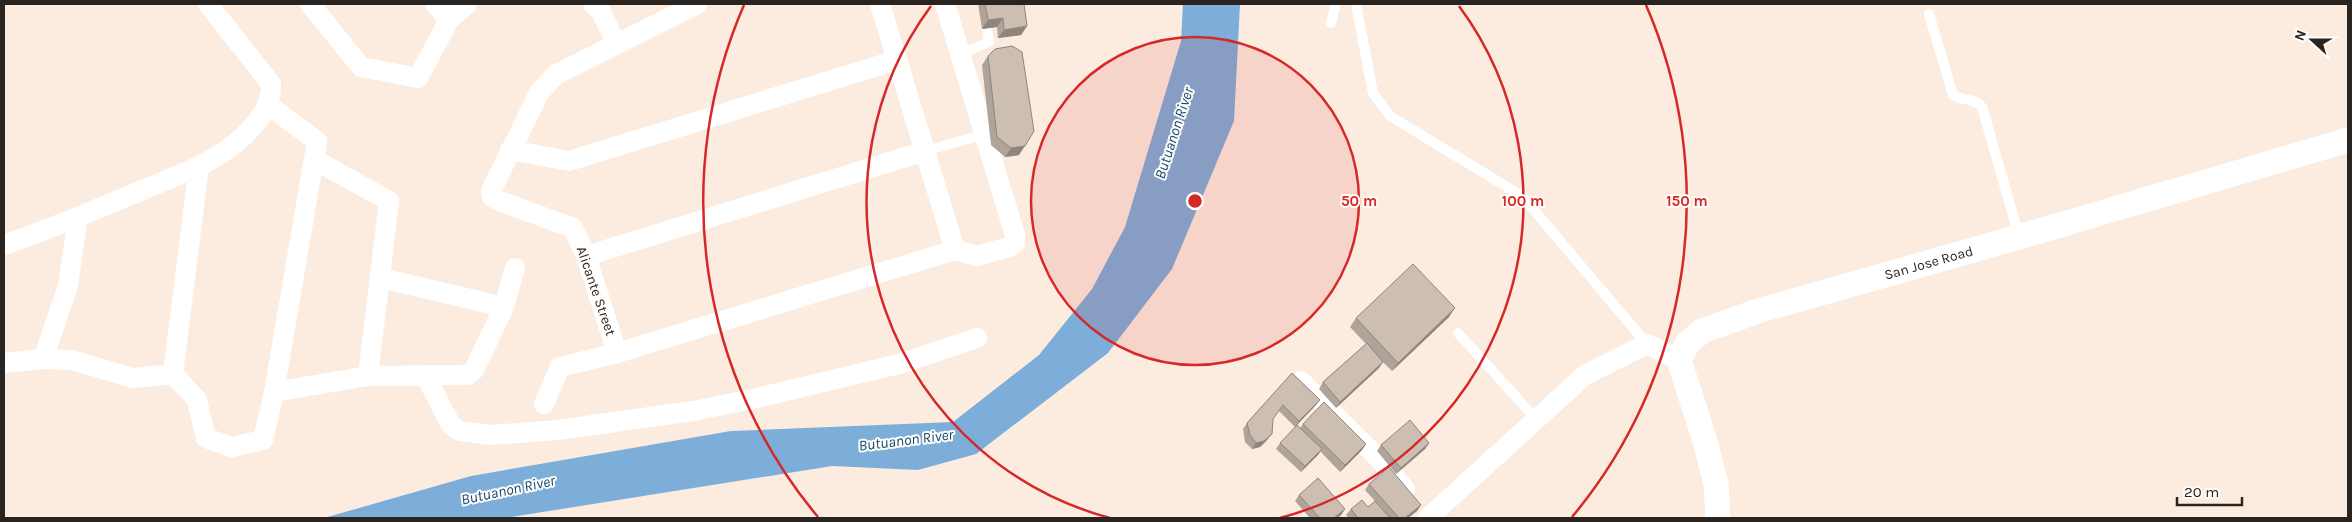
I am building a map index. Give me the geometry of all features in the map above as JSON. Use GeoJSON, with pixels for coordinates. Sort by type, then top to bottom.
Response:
{"type":"FeatureCollection","features":[{"type":"Feature","properties":{"kind":"street"},"geometry":{"type":"LineString","coordinates":[[4,245],[78,217],[199,166],[232,146],[253,126],[268,105],[271,95],[271,84],[208,4]]}},
{"type":"Feature","properties":{"kind":"street"},"geometry":{"type":"LineString","coordinates":[[310,4],[361,67],[418,78],[449,20],[467,4]]}},
{"type":"Feature","properties":{"kind":"street"},"geometry":{"type":"LineString","coordinates":[[435,4],[449,20]]}},
{"type":"Feature","properties":{"kind":"street"},"geometry":{"type":"LineString","coordinates":[[593,4],[601,12],[616,43]]}},
{"type":"Feature","properties":{"kind":"street"},"geometry":{"type":"LineString","coordinates":[[697,4],[555,74],[539,93],[510,150],[569,161],[897,60]]}},
{"type":"Feature","properties":{"kind":"street"},"geometry":{"type":"LineString","coordinates":[[880,4],[955,250]]}},
{"type":"Feature","properties":{"kind":"street"},"geometry":{"type":"LineString","coordinates":[[544,404],[560,367],[616,352],[955,250],[977,256],[1015,243],[1015,236],[945,4]]}},
{"type":"Feature","properties":{"kind":"street"},"geometry":{"type":"LineString","coordinates":[[199,166],[174,374],[198,400],[206,438],[232,447],[263,440],[274,392],[317,141],[268,105]]}},
{"type":"Feature","properties":{"kind":"street","name":"San Jose Road"},"geometry":{"type":"LineString","coordinates":[[1679,360],[1687,344],[1702,331],[1760,310],[2019,237],[2348,140]]}},
{"type":"Feature","properties":{"kind":"street","name":"Alicante Street"},"geometry":{"type":"LineString","coordinates":[[510,150],[491,191],[492,197],[570,226],[575,231],[586,256],[616,352]]}},
{"type":"Feature","properties":{"kind":"street"},"geometry":{"type":"LineString","coordinates":[[586,256],[925,151]]}},
{"type":"Feature","properties":{"kind":"street"},"geometry":{"type":"LineString","coordinates":[[315,160],[389,201],[368,376]]}},
{"type":"Feature","properties":{"kind":"street"},"geometry":{"type":"LineString","coordinates":[[43,359],[68,286],[78,217]]}},
{"type":"Feature","properties":{"kind":"street"},"geometry":{"type":"LineString","coordinates":[[274,392],[368,376],[426,377],[467,375],[474,370],[504,307],[515,268]]}},
{"type":"Feature","properties":{"kind":"street"},"geometry":{"type":"LineString","coordinates":[[381,278],[504,307]]}},
{"type":"Feature","properties":{"kind":"street"},"geometry":{"type":"LineString","coordinates":[[426,377],[451,425],[460,431],[490,435],[558,430],[693,410],[757,398],[899,364],[977,338]]}},
{"type":"Feature","properties":{"kind":"street"},"geometry":{"type":"LineString","coordinates":[[1301,381],[1383,463],[1428,518],[1584,376],[1647,344],[1679,360],[1705,441],[1716,484],[1718,518]]}},
{"type":"Feature","properties":{"kind":"street"},"geometry":{"type":"LineString","coordinates":[[4,363],[43,359],[72,360],[133,378],[174,374]]}},
{"type":"Feature","properties":{"kind":"lane"},"geometry":{"type":"LineString","coordinates":[[961,54],[989,42],[983,4]]}},
{"type":"Feature","properties":{"kind":"lane"},"geometry":{"type":"LineString","coordinates":[[1331,23],[1336,4]]}},
{"type":"Feature","properties":{"kind":"lane"},"geometry":{"type":"LineString","coordinates":[[1356,4],[1373,93],[1390,116],[1522,196],[1647,344]]}},
{"type":"Feature","properties":{"kind":"lane"},"geometry":{"type":"LineString","coordinates":[[1929,14],[1953,95],[1959,99],[1974,101],[1982,107],[2019,237]]}},
{"type":"Feature","properties":{"kind":"lane"},"geometry":{"type":"LineString","coordinates":[[925,151],[985,134]]}},
{"type":"Feature","properties":{"kind":"lane"},"geometry":{"type":"LineString","coordinates":[[1458,333],[1537,420]]}},
{"type":"Feature","properties":{"kind":"water","name":"Butuanon River"},"geometry":{"type":"Polygon","coordinates":[[[1183,4],[1240,4],[1234,121],[1172,269],[1108,353],[976,454],[918,470],[832,466],[505,518],[324,518],[471,476],[731,431],[953,422],[1039,355],[1092,289],[1125,227],[1181,41],[1183,4]]]}},
{"type":"Feature","properties":{"kind":"building"},"geometry":{"type":"Polygon","coordinates":[[[985,4],[1024,4],[1027,26],[1004,30],[1003,18],[988,20],[985,4]]]}},
{"type":"Feature","properties":{"kind":"building"},"geometry":{"type":"Polygon","coordinates":[[[1012,46],[1022,52],[1034,131],[1025,146],[1011,148],[997,137],[988,56],[995,49],[1012,46]]]}},
{"type":"Feature","properties":{"kind":"building"},"geometry":{"type":"Polygon","coordinates":[[[1413,264],[1455,308],[1398,363],[1356,318],[1413,264]]]}},
{"type":"Feature","properties":{"kind":"building"},"geometry":{"type":"Polygon","coordinates":[[[1367,343],[1383,362],[1340,402],[1323,382],[1367,343]]]}},
{"type":"Feature","properties":{"kind":"building"},"geometry":{"type":"Polygon","coordinates":[[[1292,373],[1320,400],[1299,421],[1283,405],[1273,419],[1272,434],[1264,441],[1256,443],[1250,435],[1247,423],[1292,373]]]}},
{"type":"Feature","properties":{"kind":"building"},"geometry":{"type":"Polygon","coordinates":[[[1324,402],[1366,444],[1345,465],[1303,424],[1324,402]]]}},
{"type":"Feature","properties":{"kind":"building"},"geometry":{"type":"Polygon","coordinates":[[[1410,420],[1429,443],[1401,468],[1381,445],[1410,420]]]}},
{"type":"Feature","properties":{"kind":"building"},"geometry":{"type":"Polygon","coordinates":[[[1297,425],[1322,449],[1305,466],[1280,443],[1297,425]]]}},
{"type":"Feature","properties":{"kind":"building"},"geometry":{"type":"Polygon","coordinates":[[[1389,467],[1421,505],[1405,518],[1399,518],[1369,484],[1389,467]]]}},
{"type":"Feature","properties":{"kind":"building"},"geometry":{"type":"Polygon","coordinates":[[[1318,478],[1345,509],[1334,518],[1320,518],[1299,495],[1318,478]]]}},
{"type":"Feature","properties":{"kind":"building"},"geometry":{"type":"Polygon","coordinates":[[[1362,500],[1368,507],[1375,501],[1390,518],[1358,518],[1351,509],[1362,500]]]}}]}
